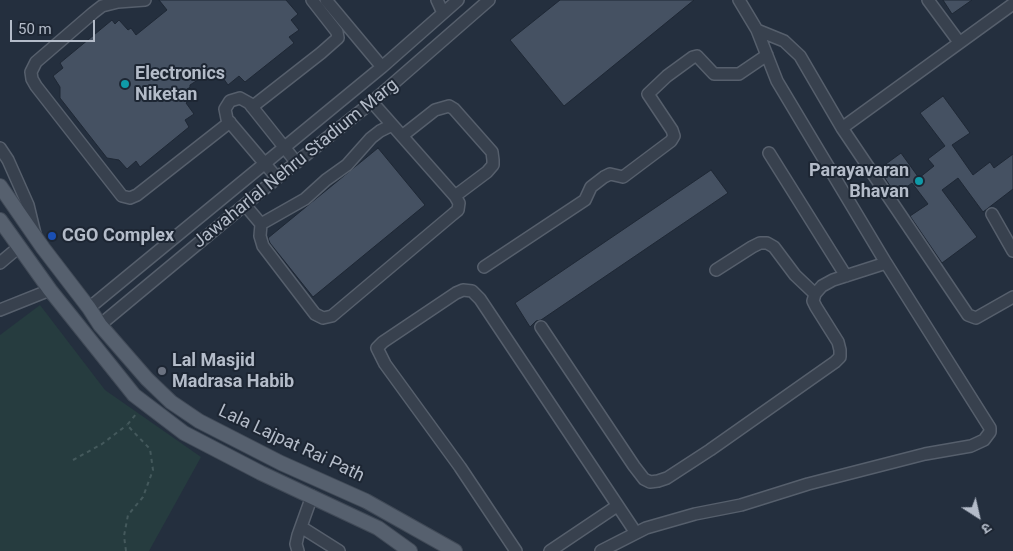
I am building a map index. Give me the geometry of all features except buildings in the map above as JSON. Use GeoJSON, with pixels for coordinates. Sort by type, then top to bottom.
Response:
{"type":"FeatureCollection","features":[{"type":"Feature","properties":{"kind":"main road","name":"Lala Lajpat Rai Path"},"geometry":{"type":"LineString","coordinates":[[0,186],[100,325],[147,380],[171,402],[199,421],[281,463],[366,501],[455,550]]}},
{"type":"Feature","properties":{"kind":"main road","name":"Lala Lajpat Rai Path"},"geometry":{"type":"LineString","coordinates":[[0,220],[50,290],[134,395],[184,433],[260,473],[378,528],[407,550]]}},
{"type":"Feature","properties":{"kind":"street"},"geometry":{"type":"LineString","coordinates":[[145,0],[118,2],[102,6],[93,13],[36,62],[31,72],[36,86],[122,196],[130,198],[137,195],[230,122]]}},
{"type":"Feature","properties":{"kind":"street"},"geometry":{"type":"LineString","coordinates":[[252,107],[337,40],[337,32],[312,0]]}},
{"type":"Feature","properties":{"kind":"street"},"geometry":{"type":"LineString","coordinates":[[326,0],[382,67]]}},
{"type":"Feature","properties":{"kind":"street"},"geometry":{"type":"LineString","coordinates":[[437,0],[444,13]]}},
{"type":"Feature","properties":{"kind":"street","name":"Jawaharlal Nehru Stadium Marg"},"geometry":{"type":"LineString","coordinates":[[89,308],[382,67],[458,0]]}},
{"type":"Feature","properties":{"kind":"street","name":"Jawaharlal Nehru Stadium Marg"},"geometry":{"type":"LineString","coordinates":[[100,325],[296,162],[372,102],[489,0]]}},
{"type":"Feature","properties":{"kind":"street"},"geometry":{"type":"LineString","coordinates":[[601,551],[654,526],[695,514],[741,505],[808,484],[925,454],[971,446],[987,437],[990,432],[990,428],[886,263],[777,81],[757,30],[739,0]]}},
{"type":"Feature","properties":{"kind":"street"},"geometry":{"type":"LineString","coordinates":[[928,0],[958,42]]}},
{"type":"Feature","properties":{"kind":"street"},"geometry":{"type":"LineString","coordinates":[[842,128],[958,42],[1013,4]]}},
{"type":"Feature","properties":{"kind":"street"},"geometry":{"type":"LineString","coordinates":[[757,30],[784,41],[800,56],[842,128],[968,315],[976,318],[1013,297]]}},
{"type":"Feature","properties":{"kind":"street"},"geometry":{"type":"LineString","coordinates":[[484,267],[585,200],[591,187],[604,177],[610,174],[623,177],[671,142],[674,136],[672,130],[648,94],[661,81],[693,57],[697,56],[714,74],[739,74],[767,55]]}},
{"type":"Feature","properties":{"kind":"street"},"geometry":{"type":"LineString","coordinates":[[277,178],[230,122],[225,113],[226,106],[230,101],[236,98],[243,99],[252,107],[296,162]]}},
{"type":"Feature","properties":{"kind":"street"},"geometry":{"type":"LineString","coordinates":[[245,205],[261,224],[260,236],[262,246],[315,314],[323,318],[332,316],[458,210],[459,204],[455,196],[372,102]]}},
{"type":"Feature","properties":{"kind":"street"},"geometry":{"type":"LineString","coordinates":[[402,136],[435,110],[449,106],[454,109],[492,152],[493,165],[455,196]]}},
{"type":"Feature","properties":{"kind":"street"},"geometry":{"type":"LineString","coordinates":[[261,224],[306,199],[326,180],[347,165],[376,134],[392,125]]}},
{"type":"Feature","properties":{"kind":"street"},"geometry":{"type":"LineString","coordinates":[[0,148],[8,160],[28,205],[36,238]]}},
{"type":"Feature","properties":{"kind":"street"},"geometry":{"type":"LineString","coordinates":[[769,153],[846,276]]}},
{"type":"Feature","properties":{"kind":"street"},"geometry":{"type":"LineString","coordinates":[[992,214],[1013,251]]}},
{"type":"Feature","properties":{"kind":"street"},"geometry":{"type":"LineString","coordinates":[[716,270],[752,246],[767,243],[774,247],[795,275],[814,294]]}},
{"type":"Feature","properties":{"kind":"street"},"geometry":{"type":"LineString","coordinates":[[0,263],[19,246]]}},
{"type":"Feature","properties":{"kind":"street"},"geometry":{"type":"LineString","coordinates":[[541,326],[634,466],[644,479],[650,482],[658,481],[667,478],[710,450],[835,362],[840,357],[838,342],[813,301],[814,294],[822,286],[886,263]]}},
{"type":"Feature","properties":{"kind":"street"},"geometry":{"type":"LineString","coordinates":[[0,310],[50,290]]}},
{"type":"Feature","properties":{"kind":"street"},"geometry":{"type":"LineString","coordinates":[[516,551],[460,467],[385,364],[377,348],[456,293],[464,290],[472,291],[480,299],[636,533]]}},
{"type":"Feature","properties":{"kind":"street"},"geometry":{"type":"LineString","coordinates":[[298,551],[296,544],[312,496]]}},
{"type":"Feature","properties":{"kind":"street"},"geometry":{"type":"LineString","coordinates":[[550,551],[617,506]]}},
{"type":"Feature","properties":{"kind":"street"},"geometry":{"type":"LineString","coordinates":[[301,527],[339,551]]}},
{"type":"Feature","properties":{"kind":"path"},"geometry":{"type":"LineString","coordinates":[[73,460],[102,444],[127,426],[145,403]]}},
{"type":"Feature","properties":{"kind":"path"},"geometry":{"type":"LineString","coordinates":[[126,551],[124,536],[128,515],[143,497],[153,470],[150,448],[127,426]]}},
{"type":"Feature","properties":{"kind":"green space"},"geometry":{"type":"Polygon","coordinates":[[[40,305],[105,390],[201,457],[149,551],[0,551],[0,335],[40,305]]]}},
{"type":"Feature","properties":{"kind":"place","name":"Electronics Niketan"},"geometry":{"type":"Point","coordinates":[125,84]}},
{"type":"Feature","properties":{"kind":"place","name":"Parayavaran Bhavan"},"geometry":{"type":"Point","coordinates":[919,181]}},
{"type":"Feature","properties":{"kind":"place","name":"CGO Complex"},"geometry":{"type":"Point","coordinates":[52,236]}},
{"type":"Feature","properties":{"kind":"place","name":"Lal Masjid Madrasa Habib"},"geometry":{"type":"Point","coordinates":[162,371]}}]}
